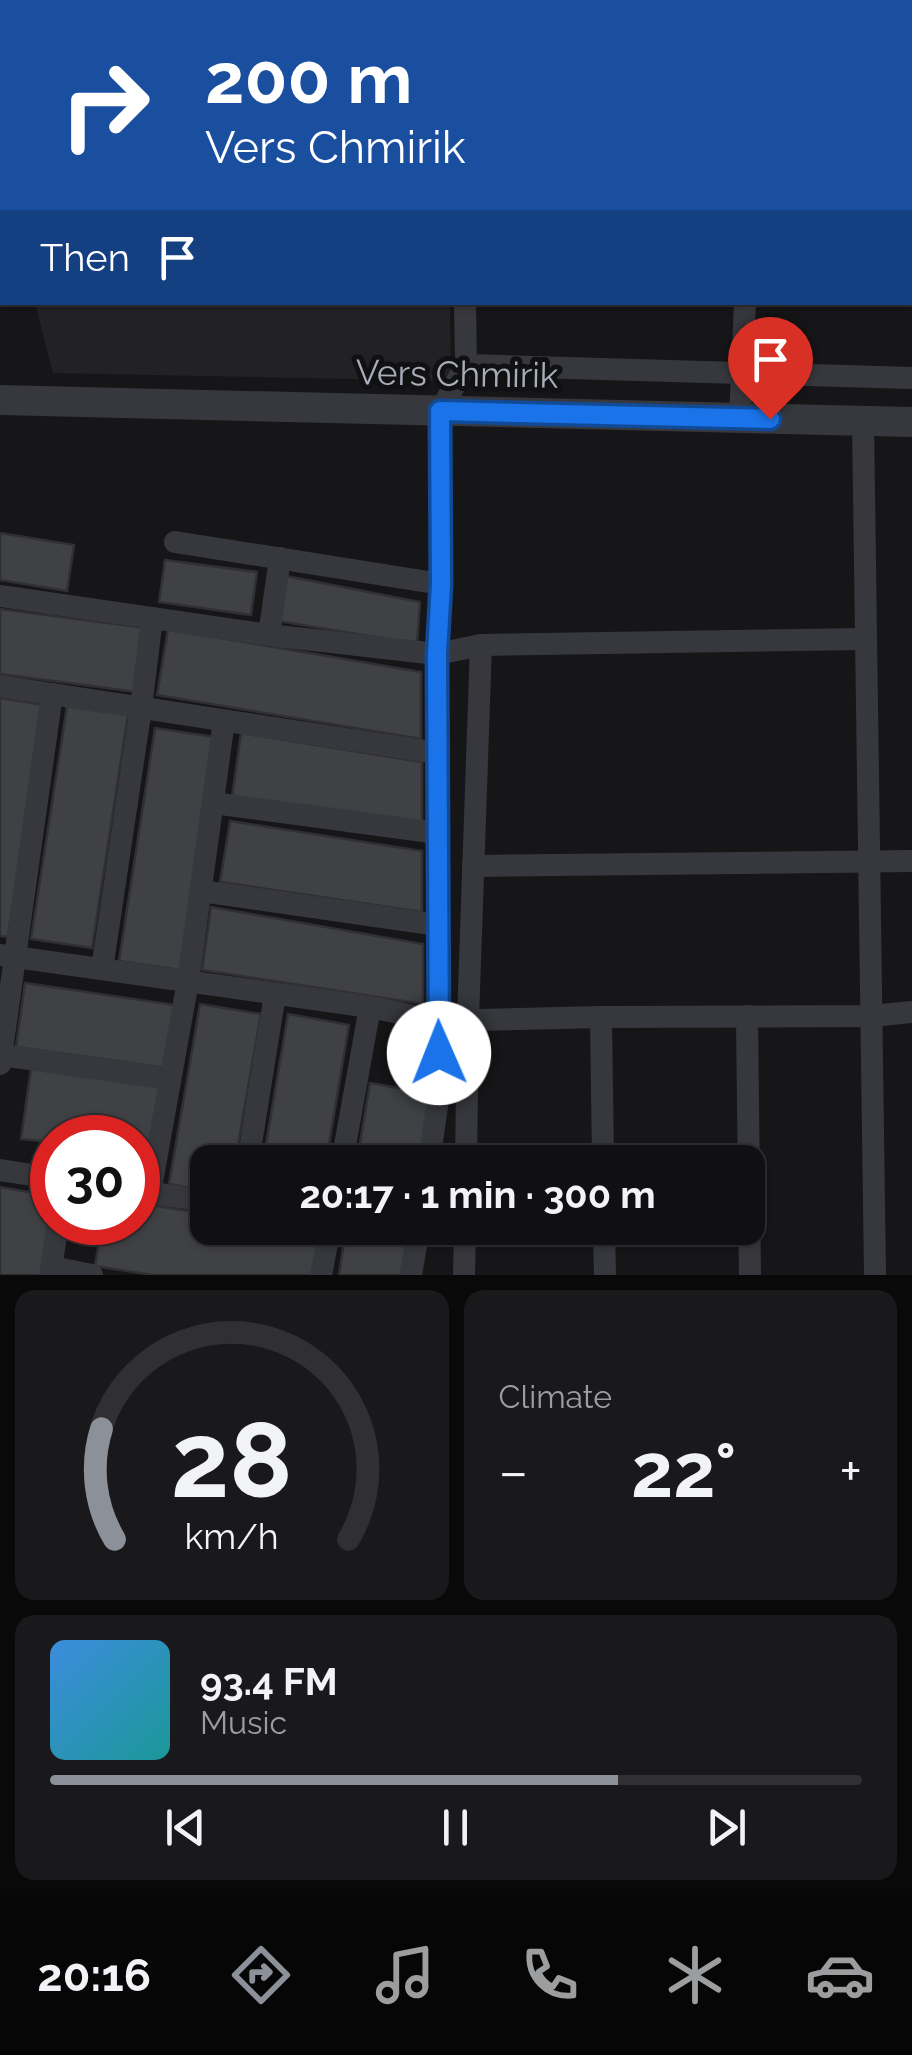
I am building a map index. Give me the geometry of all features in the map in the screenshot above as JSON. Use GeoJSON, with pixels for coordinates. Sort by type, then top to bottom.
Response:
{"type":"FeatureCollection","features":[{"type":"Feature","properties":{"kind":"street"},"geometry":{"type":"LineString","coordinates":[[431,1145],[440,1084],[440,411],[466,365],[465,305]]}},
{"type":"Feature","properties":{"kind":"street"},"geometry":{"type":"LineString","coordinates":[[740,418],[745,305]]}},
{"type":"Feature","properties":{"kind":"street"},"geometry":{"type":"LineString","coordinates":[[466,365],[912,378]]}},
{"type":"Feature","properties":{"kind":"street","name":"Vers Chmirik"},"geometry":{"type":"LineString","coordinates":[[0,400],[912,422]]}},
{"type":"Feature","properties":{"kind":"street"},"geometry":{"type":"LineString","coordinates":[[863,420],[875,1275]]}},
{"type":"Feature","properties":{"kind":"street"},"geometry":{"type":"LineString","coordinates":[[175,542],[441,584]]}},
{"type":"Feature","properties":{"kind":"street"},"geometry":{"type":"LineString","coordinates":[[268,634],[280,558]]}},
{"type":"Feature","properties":{"kind":"street"},"geometry":{"type":"LineString","coordinates":[[0,596],[437,654],[481,645],[866,639]]}},
{"type":"Feature","properties":{"kind":"street"},"geometry":{"type":"LineString","coordinates":[[102,969],[152,618]]}},
{"type":"Feature","properties":{"kind":"street"},"geometry":{"type":"LineString","coordinates":[[466,1145],[481,645]]}},
{"type":"Feature","properties":{"kind":"street"},"geometry":{"type":"LineString","coordinates":[[0,686],[437,754]]}},
{"type":"Feature","properties":{"kind":"street"},"geometry":{"type":"LineString","coordinates":[[52,694],[8,956],[1,1059],[170,1080]]}},
{"type":"Feature","properties":{"kind":"street"},"geometry":{"type":"LineString","coordinates":[[160,1123],[188,981],[224,721]]}},
{"type":"Feature","properties":{"kind":"street"},"geometry":{"type":"LineString","coordinates":[[213,803],[438,833]]}},
{"type":"Feature","properties":{"kind":"street"},"geometry":{"type":"LineString","coordinates":[[473,866],[912,860]]}},
{"type":"Feature","properties":{"kind":"street"},"geometry":{"type":"LineString","coordinates":[[201,891],[438,925]]}},
{"type":"Feature","properties":{"kind":"street"},"geometry":{"type":"LineString","coordinates":[[8,956],[370,1007],[438,1021],[872,1016],[912,1012]]}},
{"type":"Feature","properties":{"kind":"street"},"geometry":{"type":"LineString","coordinates":[[251,1145],[275,994]]}},
{"type":"Feature","properties":{"kind":"street"},"geometry":{"type":"LineString","coordinates":[[345,1145],[370,1007]]}},
{"type":"Feature","properties":{"kind":"street"},"geometry":{"type":"LineString","coordinates":[[747,1016],[750,1275]]}},
{"type":"Feature","properties":{"kind":"street"},"geometry":{"type":"LineString","coordinates":[[601,1017],[603,1145]]}},
{"type":"Feature","properties":{"kind":"street"},"geometry":{"type":"LineString","coordinates":[[0,1170],[30,1175]]}},
{"type":"Feature","properties":{"kind":"street"},"geometry":{"type":"LineString","coordinates":[[160,1194],[190,1198]]}},
{"type":"Feature","properties":{"kind":"street"},"geometry":{"type":"LineString","coordinates":[[55,1245],[51,1271],[92,1275]]}},
{"type":"Feature","properties":{"kind":"street"},"geometry":{"type":"LineString","coordinates":[[321,1275],[327,1245]]}},
{"type":"Feature","properties":{"kind":"street"},"geometry":{"type":"LineString","coordinates":[[412,1275],[416,1245]]}},
{"type":"Feature","properties":{"kind":"street"},"geometry":{"type":"LineString","coordinates":[[464,1275],[465,1245]]}},
{"type":"Feature","properties":{"kind":"street"},"geometry":{"type":"LineString","coordinates":[[604,1245],[605,1275]]}},
{"type":"Feature","properties":{"kind":"shaded area"},"geometry":{"type":"Polygon","coordinates":[[[36,305],[450,305],[451,381],[53,373],[36,305]]]}},
{"type":"Feature","properties":{"kind":"building"},"geometry":{"type":"Polygon","coordinates":[[[0,533],[74,545],[67,591],[0,580],[0,533]]]}},
{"type":"Feature","properties":{"kind":"building"},"geometry":{"type":"Polygon","coordinates":[[[165,560],[257,572],[251,615],[159,602],[165,560]]]}},
{"type":"Feature","properties":{"kind":"building"},"geometry":{"type":"Polygon","coordinates":[[[286,576],[420,602],[417,644],[278,621],[286,576]]]}},
{"type":"Feature","properties":{"kind":"building"},"geometry":{"type":"Polygon","coordinates":[[[0,609],[146,628],[137,692],[0,674],[0,609]]]}},
{"type":"Feature","properties":{"kind":"building"},"geometry":{"type":"Polygon","coordinates":[[[168,629],[421,672],[421,739],[157,695],[168,629]]]}},
{"type":"Feature","properties":{"kind":"building"},"geometry":{"type":"Polygon","coordinates":[[[0,698],[44,705],[8,937],[0,936],[0,698]]]}},
{"type":"Feature","properties":{"kind":"building"},"geometry":{"type":"Polygon","coordinates":[[[67,706],[128,715],[92,948],[31,939],[67,706]]]}},
{"type":"Feature","properties":{"kind":"building"},"geometry":{"type":"Polygon","coordinates":[[[155,728],[215,737],[180,970],[119,961],[155,728]]]}},
{"type":"Feature","properties":{"kind":"building"},"geometry":{"type":"Polygon","coordinates":[[[241,733],[422,762],[422,823],[232,797],[241,733]]]}},
{"type":"Feature","properties":{"kind":"building"},"geometry":{"type":"Polygon","coordinates":[[[230,821],[422,851],[422,912],[220,882],[230,821]]]}},
{"type":"Feature","properties":{"kind":"building"},"geometry":{"type":"Polygon","coordinates":[[[211,907],[423,944],[423,1004],[202,970],[211,907]]]}},
{"type":"Feature","properties":{"kind":"building"},"geometry":{"type":"Polygon","coordinates":[[[25,983],[175,1005],[166,1068],[16,1047],[25,983]]]}},
{"type":"Feature","properties":{"kind":"building"},"geometry":{"type":"Polygon","coordinates":[[[200,1004],[261,1014],[238,1145],[190,1145],[190,1188],[169,1184],[200,1004]]]}},
{"type":"Feature","properties":{"kind":"building"},"geometry":{"type":"Polygon","coordinates":[[[288,1014],[349,1025],[329,1145],[266,1145],[288,1014]]]}},
{"type":"Feature","properties":{"kind":"building"},"geometry":{"type":"Polygon","coordinates":[[[404,1054],[428,1058],[431,1091],[422,1145],[360,1145],[370,1083],[399,1088],[404,1054]]]}},
{"type":"Feature","properties":{"kind":"building"},"geometry":{"type":"Polygon","coordinates":[[[31,1069],[163,1086],[158,1115],[30,1115],[30,1140],[21,1139],[31,1069]]]}},
{"type":"Feature","properties":{"kind":"building"},"geometry":{"type":"Polygon","coordinates":[[[0,1187],[30,1192],[30,1245],[49,1245],[44,1275],[0,1275],[0,1187]]]}},
{"type":"Feature","properties":{"kind":"building"},"geometry":{"type":"Polygon","coordinates":[[[160,1206],[190,1211],[190,1245],[318,1245],[313,1275],[153,1275],[95,1266],[98,1245],[160,1245],[160,1206]]]}},
{"type":"Feature","properties":{"kind":"building"},"geometry":{"type":"Polygon","coordinates":[[[343,1245],[406,1245],[401,1275],[339,1275],[343,1245]]]}},
{"type":"Feature","properties":{"kind":"route"},"geometry":{"type":"LineString","coordinates":[[439,1053],[440,411],[770,419]]}}]}
